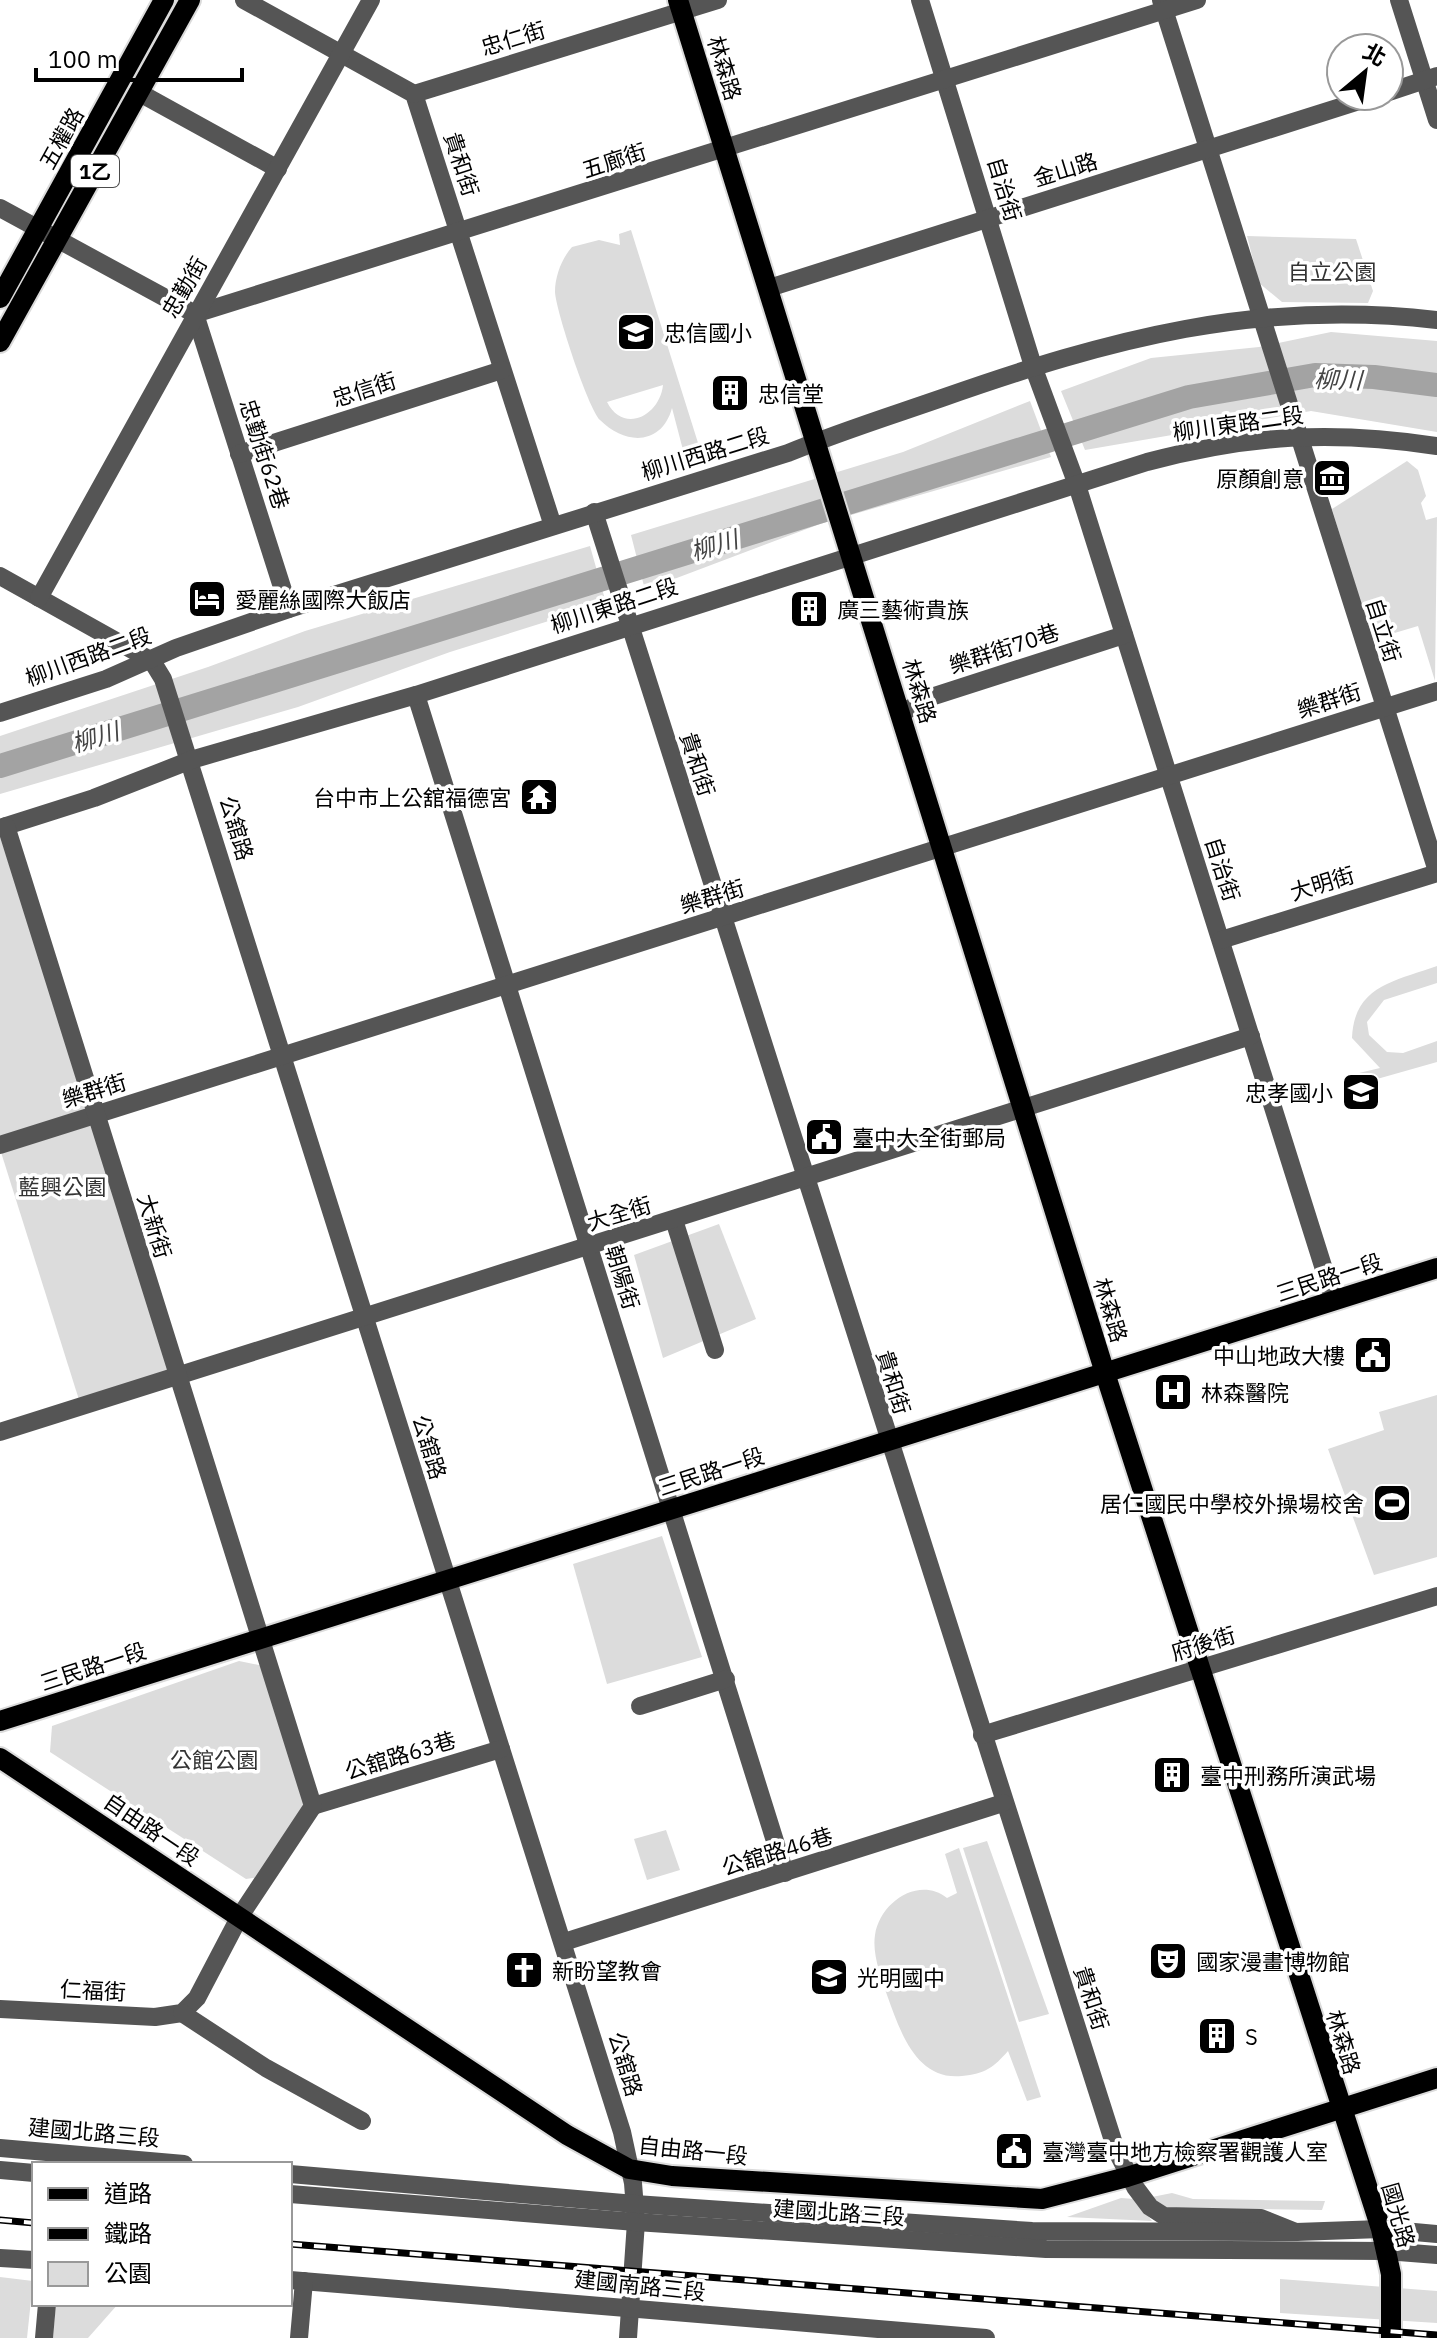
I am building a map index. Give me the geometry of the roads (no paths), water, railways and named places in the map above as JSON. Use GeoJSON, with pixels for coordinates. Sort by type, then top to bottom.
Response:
{"type":"FeatureCollection","features":[{"type":"Feature","properties":{"kind":"main road","name":"五權路"},"geometry":{"type":"LineString","coordinates":[[0,298],[164,0]]}},
{"type":"Feature","properties":{"kind":"main road","name":"五權路"},"geometry":{"type":"LineString","coordinates":[[0,342],[190,0]]}},
{"type":"Feature","properties":{"kind":"main road","name":"林森路"},"geometry":{"type":"LineString","coordinates":[[680,6],[945,848],[1105,1373],[1254,1827],[1340,2108]]}},
{"type":"Feature","properties":{"kind":"main road","name":"三民路一段"},"geometry":{"type":"LineString","coordinates":[[0,1721],[1437,1268]]}},
{"type":"Feature","properties":{"kind":"main road","name":"自由路一段"},"geometry":{"type":"LineString","coordinates":[[0,1758],[578,2142],[629,2169],[672,2176],[1032,2199],[1065,2196],[1437,2078]]}},
{"type":"Feature","properties":{"kind":"main road","name":"國光路"},"geometry":{"type":"LineString","coordinates":[[1340,2108],[1386,2251],[1391,2274],[1391,2338]]}},
{"type":"Feature","properties":{"kind":"street"},"geometry":{"type":"LineString","coordinates":[[244,0],[414,94]]}},
{"type":"Feature","properties":{"kind":"street","name":"忠勤街"},"geometry":{"type":"LineString","coordinates":[[39,598],[371,0]]}},
{"type":"Feature","properties":{"kind":"street","name":"忠仁街"},"geometry":{"type":"LineString","coordinates":[[414,94],[680,6],[718,0]]}},
{"type":"Feature","properties":{"kind":"street","name":"自治街"},"geometry":{"type":"LineString","coordinates":[[920,0],[1033,366],[1077,485],[1334,1301]]}},
{"type":"Feature","properties":{"kind":"street","name":"五廊街"},"geometry":{"type":"LineString","coordinates":[[195,314],[460,234],[945,80],[1163,5],[1197,0]]}},
{"type":"Feature","properties":{"kind":"street"},"geometry":{"type":"LineString","coordinates":[[1399,0],[1430,78],[1437,120]]}},
{"type":"Feature","properties":{"kind":"street"},"geometry":{"type":"LineString","coordinates":[[1163,5],[1260,316]]}},
{"type":"Feature","properties":{"kind":"street"},"geometry":{"type":"LineString","coordinates":[[1405,87],[1430,78]]}},
{"type":"Feature","properties":{"kind":"street"},"geometry":{"type":"LineString","coordinates":[[138,92],[278,169]]}},
{"type":"Feature","properties":{"kind":"street","name":"貴和街"},"geometry":{"type":"LineString","coordinates":[[414,94],[553,526]]}},
{"type":"Feature","properties":{"kind":"street","name":"金山路"},"geometry":{"type":"LineString","coordinates":[[769,288],[1325,112]]}},
{"type":"Feature","properties":{"kind":"street"},"geometry":{"type":"LineString","coordinates":[[0,208],[195,314]]}},
{"type":"Feature","properties":{"kind":"street","name":"柳川西路二段"},"geometry":{"type":"LineString","coordinates":[[0,713],[152,661],[176,648],[289,609],[816,441],[1033,366],[1148,334],[1260,316],[1355,313],[1437,320]]}},
{"type":"Feature","properties":{"kind":"street","name":"忠勤街62巷"},"geometry":{"type":"LineString","coordinates":[[195,314],[289,609]]}},
{"type":"Feature","properties":{"kind":"street","name":"自立街"},"geometry":{"type":"LineString","coordinates":[[1260,316],[1437,872]]}},
{"type":"Feature","properties":{"kind":"street","name":"忠信街"},"geometry":{"type":"LineString","coordinates":[[239,454],[502,370]]}},
{"type":"Feature","properties":{"kind":"street","name":"柳川東路二段"},"geometry":{"type":"LineString","coordinates":[[3,827],[94,798],[191,760],[416,695],[629,624],[1200,448],[1297,435],[1437,446]]}},
{"type":"Feature","properties":{"kind":"street","name":"貴和街"},"geometry":{"type":"LineString","coordinates":[[594,512],[887,1442],[1127,2177]]}},
{"type":"Feature","properties":{"kind":"street"},"geometry":{"type":"LineString","coordinates":[[0,576],[152,661]]}},
{"type":"Feature","properties":{"kind":"street","name":"樂群街70巷"},"geometry":{"type":"LineString","coordinates":[[902,713],[928,698],[1124,635]]}},
{"type":"Feature","properties":{"kind":"street","name":"公舘路"},"geometry":{"type":"LineString","coordinates":[[152,661],[163,679],[191,760],[622,2132],[635,2213],[628,2338]]}},
{"type":"Feature","properties":{"kind":"street","name":"樂群街"},"geometry":{"type":"LineString","coordinates":[[0,1145],[1437,691]]}},
{"type":"Feature","properties":{"kind":"street","name":"朝陽街"},"geometry":{"type":"LineString","coordinates":[[416,695],[785,1873]]}},
{"type":"Feature","properties":{"kind":"street","name":"大新街"},"geometry":{"type":"LineString","coordinates":[[3,827],[313,1806]]}},
{"type":"Feature","properties":{"kind":"street","name":"大明街"},"geometry":{"type":"LineString","coordinates":[[1221,940],[1437,872]]}},
{"type":"Feature","properties":{"kind":"street","name":"大全街"},"geometry":{"type":"LineString","coordinates":[[0,1432],[1251,1036]]}},
{"type":"Feature","properties":{"kind":"street"},"geometry":{"type":"LineString","coordinates":[[674,1220],[715,1350]]}},
{"type":"Feature","properties":{"kind":"street","name":"府後街"},"geometry":{"type":"LineString","coordinates":[[982,1735],[1437,1596]]}},
{"type":"Feature","properties":{"kind":"street"},"geometry":{"type":"LineString","coordinates":[[640,1706],[726,1679]]}},
{"type":"Feature","properties":{"kind":"street","name":"公舘路63巷"},"geometry":{"type":"LineString","coordinates":[[313,1806],[501,1749]]}},
{"type":"Feature","properties":{"kind":"street","name":"公舘路46巷"},"geometry":{"type":"LineString","coordinates":[[564,1942],[1003,1803]]}},
{"type":"Feature","properties":{"kind":"street"},"geometry":{"type":"LineString","coordinates":[[313,1806],[240,1916],[197,1998],[182,2013],[266,2068],[362,2121]]}},
{"type":"Feature","properties":{"kind":"street","name":"仁福街"},"geometry":{"type":"LineString","coordinates":[[0,2009],[155,2017],[182,2013]]}},
{"type":"Feature","properties":{"kind":"street","name":"建國北路三段"},"geometry":{"type":"LineString","coordinates":[[0,2148],[161,2162]]}},
{"type":"Feature","properties":{"kind":"street","name":"建國北路三段"},"geometry":{"type":"LineString","coordinates":[[0,2170],[32,2173]]}},
{"type":"Feature","properties":{"kind":"street","name":"建國北路三段"},"geometry":{"type":"LineString","coordinates":[[292,2174],[635,2213],[1046,2249],[1386,2251],[1437,2255]]}},
{"type":"Feature","properties":{"kind":"street"},"geometry":{"type":"LineString","coordinates":[[1127,2177],[1150,2207],[1164,2216],[1261,2218],[1296,2232]]}},
{"type":"Feature","properties":{"kind":"street","name":"建國北路三段"},"geometry":{"type":"LineString","coordinates":[[292,2194],[1032,2231],[1296,2232],[1381,2229],[1437,2234]]}},
{"type":"Feature","properties":{"kind":"street"},"geometry":{"type":"LineString","coordinates":[[0,2258],[32,2260]]}},
{"type":"Feature","properties":{"kind":"street"},"geometry":{"type":"LineString","coordinates":[[297,2280],[299,2338]]}},
{"type":"Feature","properties":{"kind":"street","name":"建國南路三段"},"geometry":{"type":"LineString","coordinates":[[297,2280],[630,2308],[884,2334],[986,2338]]}},
{"type":"Feature","properties":{"kind":"street"},"geometry":{"type":"LineString","coordinates":[[44,2338],[47,2306]]}},
{"type":"Feature","properties":{"kind":"waterway","name":"柳川"},"geometry":{"type":"LineString","coordinates":[[0,766],[1189,397],[1315,375],[1374,377],[1437,385]]}},
{"type":"Feature","properties":{"kind":"railway"},"geometry":{"type":"LineString","coordinates":[[0,2220],[32,2223]]}},
{"type":"Feature","properties":{"kind":"railway"},"geometry":{"type":"LineString","coordinates":[[292,2244],[1437,2335]]}},
{"type":"Feature","properties":{"kind":"place","name":"忠信國小"},"geometry":{"type":"Point","coordinates":[636,332]}},
{"type":"Feature","properties":{"kind":"place","name":"忠信堂"},"geometry":{"type":"Point","coordinates":[730,393]}},
{"type":"Feature","properties":{"kind":"place","name":"原顏創意"},"geometry":{"type":"Point","coordinates":[1332,478]}},
{"type":"Feature","properties":{"kind":"place","name":"愛麗絲國際大飯店"},"geometry":{"type":"Point","coordinates":[207,599]}},
{"type":"Feature","properties":{"kind":"place","name":"廣三藝術貴族"},"geometry":{"type":"Point","coordinates":[809,609]}},
{"type":"Feature","properties":{"kind":"place","name":"台中市上公舘福德宮"},"geometry":{"type":"Point","coordinates":[539,797]}},
{"type":"Feature","properties":{"kind":"place","name":"忠孝國小"},"geometry":{"type":"Point","coordinates":[1361,1092]}},
{"type":"Feature","properties":{"kind":"place","name":"臺中大全街郵局"},"geometry":{"type":"Point","coordinates":[824,1137]}},
{"type":"Feature","properties":{"kind":"place","name":"中山地政大樓"},"geometry":{"type":"Point","coordinates":[1373,1355]}},
{"type":"Feature","properties":{"kind":"place","name":"林森醫院"},"geometry":{"type":"Point","coordinates":[1173,1392]}},
{"type":"Feature","properties":{"kind":"place","name":"居仁國民中學校外操場校舍"},"geometry":{"type":"Point","coordinates":[1392,1503]}},
{"type":"Feature","properties":{"kind":"place","name":"臺中刑務所演武場"},"geometry":{"type":"Point","coordinates":[1172,1775]}},
{"type":"Feature","properties":{"kind":"place","name":"國家漫畫博物館"},"geometry":{"type":"Point","coordinates":[1168,1961]}},
{"type":"Feature","properties":{"kind":"place","name":"新盼望教會"},"geometry":{"type":"Point","coordinates":[524,1970]}},
{"type":"Feature","properties":{"kind":"place","name":"光明國中"},"geometry":{"type":"Point","coordinates":[829,1977]}},
{"type":"Feature","properties":{"kind":"place","name":"S"},"geometry":{"type":"Point","coordinates":[1217,2036]}},
{"type":"Feature","properties":{"kind":"place","name":"臺灣臺中地方檢察署觀護人室"},"geometry":{"type":"Point","coordinates":[1014,2151]}},
{"type":"Feature","properties":{"kind":"park label","name":"自立公園"},"geometry":{"type":"Point","coordinates":[1332,271]}},
{"type":"Feature","properties":{"kind":"park label","name":"藍興公園"},"geometry":{"type":"Point","coordinates":[62,1186]}},
{"type":"Feature","properties":{"kind":"park label","name":"公館公園"},"geometry":{"type":"Point","coordinates":[214,1759]}}]}
